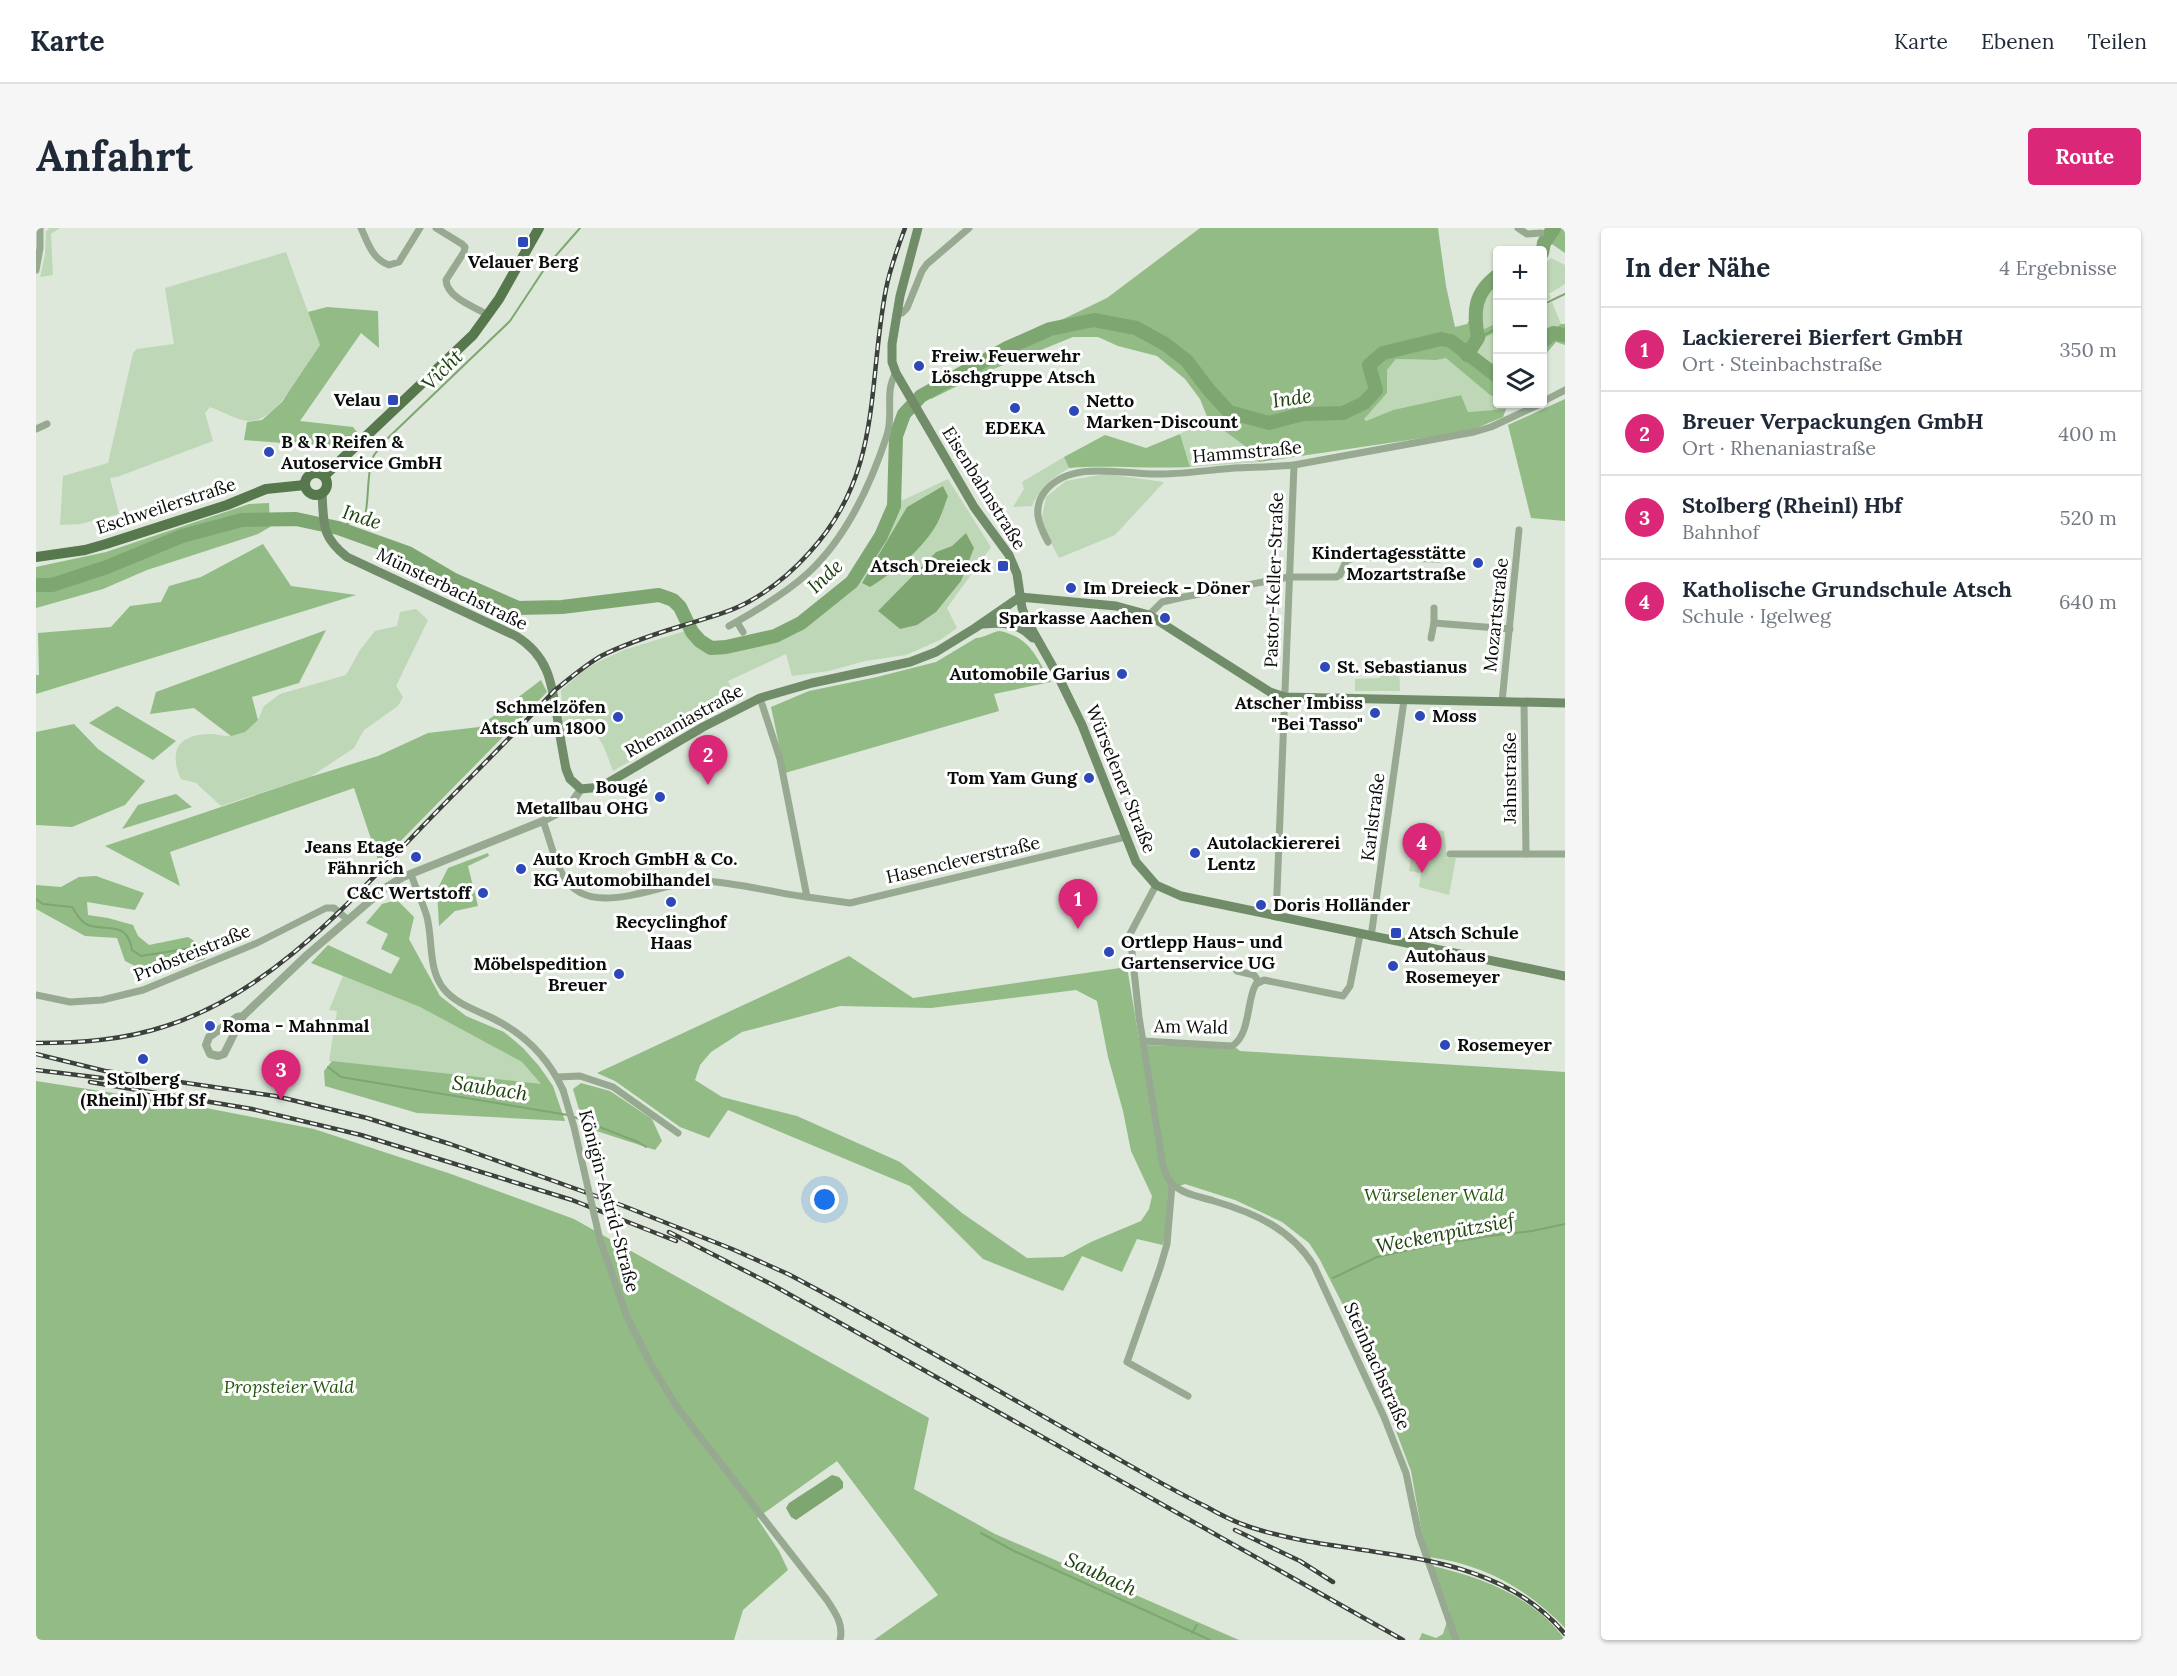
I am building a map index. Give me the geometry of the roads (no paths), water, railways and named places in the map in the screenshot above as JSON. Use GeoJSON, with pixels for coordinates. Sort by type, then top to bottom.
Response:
{"type":"FeatureCollection","features":[{"type":"Feature","properties":{"kind":"main road"},"geometry":{"type":"LineString","coordinates":[[324,476],[460,349],[488,315],[539,228]]}},
{"type":"Feature","properties":{"kind":"main road","name":"Eisenbahnstraße"},"geometry":{"type":"LineString","coordinates":[[918,228],[896,315],[892,354],[896,373],[974,507],[1009,555],[1017,574],[1020,597]]}},
{"type":"Feature","properties":{"kind":"main road"},"geometry":{"type":"LineString","coordinates":[[316,472],[324,476],[327,484],[322,493],[318,495],[310,493],[305,485],[307,477],[316,472]]}},
{"type":"Feature","properties":{"kind":"main road","name":"Eschweilerstraße"},"geometry":{"type":"LineString","coordinates":[[36,558],[106,544],[227,505],[266,489],[305,485]]}},
{"type":"Feature","properties":{"kind":"main road","name":"Münsterbachstraße"},"geometry":{"type":"LineString","coordinates":[[322,493],[326,533],[335,547],[347,557],[516,636],[536,651],[549,673],[554,691],[566,769],[570,779],[581,789]]}},
{"type":"Feature","properties":{"kind":"main road"},"geometry":{"type":"LineString","coordinates":[[1020,597],[1116,606],[1149,615],[1270,692],[1285,697],[1565,703]]}},
{"type":"Feature","properties":{"kind":"main road","name":"Rhenaniastraße"},"geometry":{"type":"LineString","coordinates":[[581,789],[601,787],[703,727],[760,698],[812,683],[910,662],[936,652],[981,625],[1020,597]]}},
{"type":"Feature","properties":{"kind":"main road","name":"Würselener Straße"},"geometry":{"type":"LineString","coordinates":[[1020,597],[1026,619],[1082,725],[1099,763],[1136,862],[1156,885],[1181,896],[1565,976]]}},
{"type":"Feature","properties":{"kind":"main road"},"geometry":{"type":"LineString","coordinates":[[981,625],[1012,623],[1027,631],[1042,647]]}},
{"type":"Feature","properties":{"kind":"street"},"geometry":{"type":"LineString","coordinates":[[36,270],[40,248],[40,228]]}},
{"type":"Feature","properties":{"kind":"street"},"geometry":{"type":"LineString","coordinates":[[361,228],[372,254],[389,265],[399,262],[420,228]]}},
{"type":"Feature","properties":{"kind":"street"},"geometry":{"type":"LineString","coordinates":[[436,228],[465,247],[446,280],[447,288],[488,315]]}},
{"type":"Feature","properties":{"kind":"street"},"geometry":{"type":"LineString","coordinates":[[896,315],[907,308],[927,264],[969,228]]}},
{"type":"Feature","properties":{"kind":"street"},"geometry":{"type":"LineString","coordinates":[[1518,228],[1537,242]]}},
{"type":"Feature","properties":{"kind":"street"},"geometry":{"type":"LineString","coordinates":[[1527,234],[1541,233]]}},
{"type":"Feature","properties":{"kind":"street"},"geometry":{"type":"LineString","coordinates":[[729,627],[782,594],[809,572],[838,538],[864,492],[886,437],[890,420],[890,387],[896,373]]}},
{"type":"Feature","properties":{"kind":"street","name":"Hammstraße"},"geometry":{"type":"LineString","coordinates":[[1547,400],[1565,390]]}},
{"type":"Feature","properties":{"kind":"street","name":"Hammstraße"},"geometry":{"type":"LineString","coordinates":[[1047,542],[1038,517],[1040,501],[1044,492],[1056,481],[1070,474],[1088,472],[1161,474],[1237,468],[1265,469],[1294,465],[1474,432],[1491,427],[1531,408]]}},
{"type":"Feature","properties":{"kind":"street"},"geometry":{"type":"LineString","coordinates":[[36,429],[47,424]]}},
{"type":"Feature","properties":{"kind":"street","name":"Pastor-Keller-Straße"},"geometry":{"type":"LineString","coordinates":[[1276,917],[1294,465]]}},
{"type":"Feature","properties":{"kind":"street","name":"Mozartstraße"},"geometry":{"type":"LineString","coordinates":[[1502,702],[1519,530]]}},
{"type":"Feature","properties":{"kind":"street"},"geometry":{"type":"LineString","coordinates":[[1149,615],[1162,602],[1289,577],[1339,576],[1346,561],[1356,558],[1439,558]]}},
{"type":"Feature","properties":{"kind":"street"},"geometry":{"type":"LineString","coordinates":[[1431,638],[1434,608]]}},
{"type":"Feature","properties":{"kind":"street"},"geometry":{"type":"LineString","coordinates":[[736,622],[743,632]]}},
{"type":"Feature","properties":{"kind":"street"},"geometry":{"type":"LineString","coordinates":[[1434,623],[1510,628]]}},
{"type":"Feature","properties":{"kind":"street"},"geometry":{"type":"LineString","coordinates":[[760,698],[780,759],[807,897]]}},
{"type":"Feature","properties":{"kind":"street","name":"Karlstraße"},"geometry":{"type":"LineString","coordinates":[[1371,937],[1404,700]]}},
{"type":"Feature","properties":{"kind":"street","name":"Jahnstraße"},"geometry":{"type":"LineString","coordinates":[[1524,702],[1526,854]]}},
{"type":"Feature","properties":{"kind":"street"},"geometry":{"type":"LineString","coordinates":[[243,1016],[237,1017],[209,1037],[206,1045],[210,1054],[218,1056],[224,1054],[243,1016],[385,888],[411,874],[543,821],[568,808],[581,789]]}},
{"type":"Feature","properties":{"kind":"street","name":"Hasencleverstraße"},"geometry":{"type":"LineString","coordinates":[[543,821],[562,876],[576,891],[599,899],[702,881],[850,903],[1125,837]]}},
{"type":"Feature","properties":{"kind":"street"},"geometry":{"type":"LineString","coordinates":[[1450,854],[1565,854]]}},
{"type":"Feature","properties":{"kind":"street","name":"Königin-Astrid-Straße"},"geometry":{"type":"LineString","coordinates":[[411,874],[426,915],[432,964],[443,988],[469,1008],[508,1026],[527,1040],[557,1077],[574,1127],[600,1240],[627,1317],[650,1364],[677,1407],[827,1600],[838,1617],[842,1630],[840,1640]]}},
{"type":"Feature","properties":{"kind":"street"},"geometry":{"type":"LineString","coordinates":[[1156,885],[1130,934],[1143,1041],[1163,1167],[1172,1185],[1170,1188],[1170,1224],[1160,1268],[1127,1362],[1188,1396]]}},
{"type":"Feature","properties":{"kind":"street","name":"Probsteistraße"},"geometry":{"type":"LineString","coordinates":[[36,995],[70,1002],[102,999],[143,990],[257,943],[326,908],[334,908],[348,920]]}},
{"type":"Feature","properties":{"kind":"street"},"geometry":{"type":"LineString","coordinates":[[1233,965],[1237,971],[1254,975],[1259,982],[1264,980],[1342,996],[1350,986],[1360,934]]}},
{"type":"Feature","properties":{"kind":"street","name":"Am Wald"},"geometry":{"type":"LineString","coordinates":[[1143,1041],[1232,1046],[1241,1038],[1252,993],[1259,982]]}},
{"type":"Feature","properties":{"kind":"street"},"geometry":{"type":"LineString","coordinates":[[557,1077],[580,1076],[613,1087],[678,1133]]}},
{"type":"Feature","properties":{"kind":"street","name":"Steinbachstraße"},"geometry":{"type":"LineString","coordinates":[[1172,1185],[1183,1191],[1232,1206],[1278,1228],[1302,1248],[1308,1257],[1334,1308],[1403,1464],[1419,1535],[1456,1640]]}},
{"type":"Feature","properties":{"kind":"waterway","name":"Vicht"},"geometry":{"type":"LineString","coordinates":[[338,528],[365,516],[371,462],[378,449],[510,321],[545,268],[580,228]]}},
{"type":"Feature","properties":{"kind":"waterway","name":"Inde"},"geometry":{"type":"LineString","coordinates":[[1543,246],[1554,228]]}},
{"type":"Feature","properties":{"kind":"waterway","name":"Inde"},"geometry":{"type":"LineString","coordinates":[[1467,355],[1478,338],[1477,303],[1484,289],[1493,279]]}},
{"type":"Feature","properties":{"kind":"waterway"},"geometry":{"type":"LineString","coordinates":[[1547,303],[1565,294]]}},
{"type":"Feature","properties":{"kind":"waterway","name":"Inde"},"geometry":{"type":"LineString","coordinates":[[36,585],[52,585],[107,567],[182,536],[242,520],[296,519],[338,528],[408,553],[454,580],[518,608],[562,607],[659,595],[673,600],[680,607],[692,632],[700,641],[711,648],[726,647],[775,636],[801,623],[852,582],[881,536],[894,506],[896,436],[904,414],[921,396],[1005,349],[1050,329],[1094,320],[1136,328],[1165,344],[1187,361],[1229,412],[1269,423],[1303,414],[1343,413],[1364,403],[1376,390],[1369,365],[1383,353],[1441,339],[1451,341],[1493,373]]}},
{"type":"Feature","properties":{"kind":"waterway"},"geometry":{"type":"LineString","coordinates":[[1478,338],[1493,330]]}},
{"type":"Feature","properties":{"kind":"waterway","name":"Inde"},"geometry":{"type":"LineString","coordinates":[[1547,338],[1553,333],[1565,335]]}},
{"type":"Feature","properties":{"kind":"waterway","name":"Saubach"},"geometry":{"type":"LineString","coordinates":[[36,899],[43,904],[72,907],[85,924],[121,931],[126,934],[132,950],[141,956],[191,948],[199,954],[207,954]]}},
{"type":"Feature","properties":{"kind":"waterway","name":"Saubach"},"geometry":{"type":"LineString","coordinates":[[328,1067],[341,1077],[568,1115]]}},
{"type":"Feature","properties":{"kind":"waterway","name":"Saubach"},"geometry":{"type":"LineString","coordinates":[[574,1117],[646,1147]]}},
{"type":"Feature","properties":{"kind":"waterway","name":"Weckenpützsief"},"geometry":{"type":"LineString","coordinates":[[1333,1278],[1377,1257],[1428,1246],[1565,1224]]}},
{"type":"Feature","properties":{"kind":"waterway","name":"Saubach"},"geometry":{"type":"LineString","coordinates":[[981,1533],[1014,1551],[1210,1640]]}},
{"type":"Feature","properties":{"kind":"waterway","name":"Weckenpützsief"},"geometry":{"type":"LineString","coordinates":[[1192,1633],[1197,1625]]}},
{"type":"Feature","properties":{"kind":"railway"},"geometry":{"type":"LineString","coordinates":[[36,1043],[102,1040],[150,1031],[203,1011],[239,992],[272,970],[333,917],[554,691],[577,673],[601,656],[620,648],[741,606],[767,591],[796,567],[833,523],[850,492],[861,460],[873,394],[886,289],[905,228]]}},
{"type":"Feature","properties":{"kind":"railway"},"geometry":{"type":"LineString","coordinates":[[36,1054],[105,1071],[275,1096],[367,1118],[450,1144],[621,1205],[788,1274],[1164,1485],[1232,1520],[1290,1538],[1418,1559],[1459,1569],[1498,1583],[1533,1604],[1565,1634]]}},
{"type":"Feature","properties":{"kind":"railway"},"geometry":{"type":"LineString","coordinates":[[36,1070],[102,1078]]}},
{"type":"Feature","properties":{"kind":"railway"},"geometry":{"type":"LineString","coordinates":[[90,1082],[252,1109],[361,1135],[572,1200],[676,1241]]}},
{"type":"Feature","properties":{"kind":"railway"},"geometry":{"type":"LineString","coordinates":[[669,1232],[771,1284],[1403,1640]]}},
{"type":"Feature","properties":{"kind":"railway"},"geometry":{"type":"LineString","coordinates":[[1235,1530],[1300,1561],[1333,1582]]}},
{"type":"Feature","properties":{"kind":"place","name":"Velauer Berg"},"geometry":{"type":"Point","coordinates":[523,242]}},
{"type":"Feature","properties":{"kind":"place","name":"Freiw. Feuerwehr Löschgruppe Atsch"},"geometry":{"type":"Point","coordinates":[919,366]}},
{"type":"Feature","properties":{"kind":"place","name":"Velau"},"geometry":{"type":"Point","coordinates":[393,400]}},
{"type":"Feature","properties":{"kind":"place","name":"EDEKA"},"geometry":{"type":"Point","coordinates":[1015,408]}},
{"type":"Feature","properties":{"kind":"place","name":"Netto Marken-Discount"},"geometry":{"type":"Point","coordinates":[1074,411]}},
{"type":"Feature","properties":{"kind":"place","name":"B & R Reifen & Autoservice GmbH"},"geometry":{"type":"Point","coordinates":[269,452]}},
{"type":"Feature","properties":{"kind":"place","name":"Kindertagesstätte Mozartstraße"},"geometry":{"type":"Point","coordinates":[1478,563]}},
{"type":"Feature","properties":{"kind":"place","name":"Atsch Dreieck"},"geometry":{"type":"Point","coordinates":[1003,566]}},
{"type":"Feature","properties":{"kind":"place","name":"Im Dreieck - Döner"},"geometry":{"type":"Point","coordinates":[1071,588]}},
{"type":"Feature","properties":{"kind":"place","name":"Sparkasse Aachen"},"geometry":{"type":"Point","coordinates":[1165,618]}},
{"type":"Feature","properties":{"kind":"place","name":"St. Sebastianus"},"geometry":{"type":"Point","coordinates":[1325,667]}},
{"type":"Feature","properties":{"kind":"place","name":"Automobile Garius"},"geometry":{"type":"Point","coordinates":[1122,674]}},
{"type":"Feature","properties":{"kind":"place","name":"Atscher Imbiss \"Bei Tasso\""},"geometry":{"type":"Point","coordinates":[1375,713]}},
{"type":"Feature","properties":{"kind":"place","name":"Moss"},"geometry":{"type":"Point","coordinates":[1420,716]}},
{"type":"Feature","properties":{"kind":"place","name":"Schmelzöfen Atsch um 1800"},"geometry":{"type":"Point","coordinates":[618,717]}},
{"type":"Feature","properties":{"kind":"place","name":"Tom Yam Gung"},"geometry":{"type":"Point","coordinates":[1089,778]}},
{"type":"Feature","properties":{"kind":"place","name":"Breuer Verpackungen GmbH"},"geometry":{"type":"Point","coordinates":[708,785]}},
{"type":"Feature","properties":{"kind":"place","name":"Bougé Metallbau OHG"},"geometry":{"type":"Point","coordinates":[660,797]}},
{"type":"Feature","properties":{"kind":"place","name":"Autolackiererei Lentz"},"geometry":{"type":"Point","coordinates":[1195,853]}},
{"type":"Feature","properties":{"kind":"place","name":"Jeans Etage Fähnrich"},"geometry":{"type":"Point","coordinates":[416,857]}},
{"type":"Feature","properties":{"kind":"place","name":"Auto Kroch GmbH & Co. KG Automobilhandel"},"geometry":{"type":"Point","coordinates":[521,869]}},
{"type":"Feature","properties":{"kind":"place","name":"Katholische Grundschule Atsch"},"geometry":{"type":"Point","coordinates":[1422,873]}},
{"type":"Feature","properties":{"kind":"place","name":"C&C Wertstoff"},"geometry":{"type":"Point","coordinates":[483,893]}},
{"type":"Feature","properties":{"kind":"place","name":"Recyclinghof Haas"},"geometry":{"type":"Point","coordinates":[671,902]}},
{"type":"Feature","properties":{"kind":"place","name":"Doris Holländer"},"geometry":{"type":"Point","coordinates":[1261,905]}},
{"type":"Feature","properties":{"kind":"place","name":"Lackiererei Bierfert GmbH"},"geometry":{"type":"Point","coordinates":[1078,929]}},
{"type":"Feature","properties":{"kind":"place","name":"Atsch Schule"},"geometry":{"type":"Point","coordinates":[1396,933]}},
{"type":"Feature","properties":{"kind":"place","name":"Ortlepp Haus- und Gartenservice UG"},"geometry":{"type":"Point","coordinates":[1109,952]}},
{"type":"Feature","properties":{"kind":"place","name":"Autohaus Rosemeyer"},"geometry":{"type":"Point","coordinates":[1393,966]}},
{"type":"Feature","properties":{"kind":"place","name":"Möbelspedition Breuer"},"geometry":{"type":"Point","coordinates":[619,974]}},
{"type":"Feature","properties":{"kind":"place","name":"Roma - Mahnmal"},"geometry":{"type":"Point","coordinates":[210,1026]}},
{"type":"Feature","properties":{"kind":"place","name":"Rosemeyer"},"geometry":{"type":"Point","coordinates":[1445,1045]}},
{"type":"Feature","properties":{"kind":"place","name":"Stolberg (Rheinl) Hbf Sf"},"geometry":{"type":"Point","coordinates":[143,1059]}},
{"type":"Feature","properties":{"kind":"place","name":"Stolberg (Rheinl) Hbf"},"geometry":{"type":"Point","coordinates":[281,1100]}},
{"type":"Feature","properties":{"kind":"park label","name":"Würselener Wald"},"geometry":{"type":"Point","coordinates":[1434,1195]}},
{"type":"Feature","properties":{"kind":"park label","name":"Propsteier Wald"},"geometry":{"type":"Point","coordinates":[289,1387]}}]}
